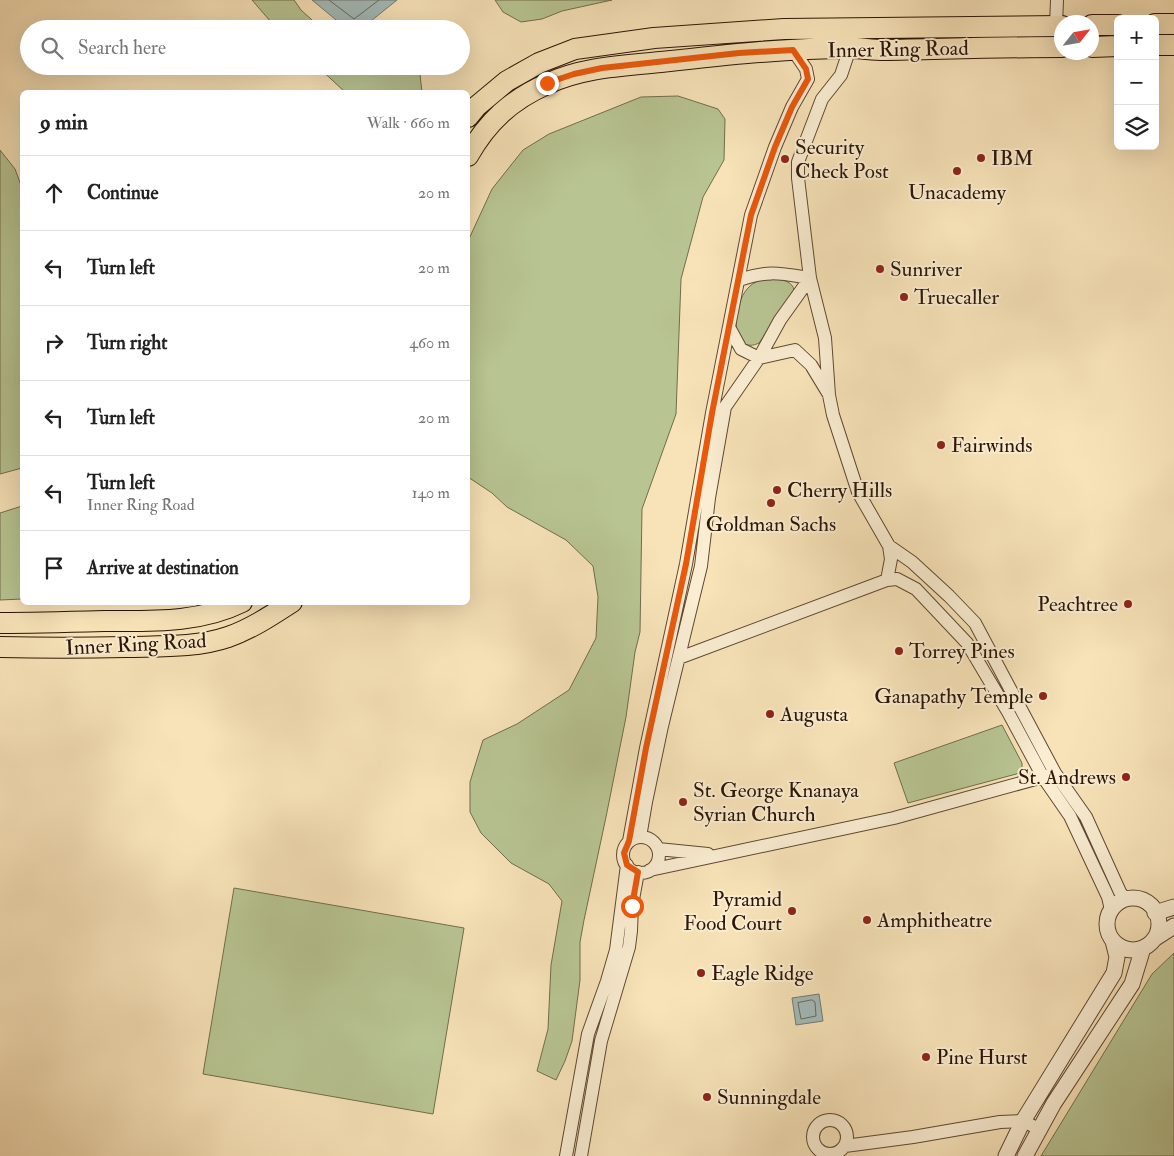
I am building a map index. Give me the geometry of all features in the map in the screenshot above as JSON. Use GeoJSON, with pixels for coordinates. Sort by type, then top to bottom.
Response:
{"type":"FeatureCollection","features":[{"type":"Feature","properties":{"kind":"main road"},"geometry":{"type":"LineString","coordinates":[[1159,24],[1174,24]]}},
{"type":"Feature","properties":{"kind":"main road"},"geometry":{"type":"LineString","coordinates":[[1099,25],[1114,25]]}},
{"type":"Feature","properties":{"kind":"main road","name":"Inner Ring Road"},"geometry":{"type":"LineString","coordinates":[[470,115],[477,106],[507,81],[539,63],[575,49],[654,38],[784,29],[1054,26]]}},
{"type":"Feature","properties":{"kind":"main road"},"geometry":{"type":"LineString","coordinates":[[1159,46],[1174,45]]}},
{"type":"Feature","properties":{"kind":"main road"},"geometry":{"type":"LineString","coordinates":[[1099,47],[1114,46]]}},
{"type":"Feature","properties":{"kind":"main road","name":"Inner Ring Road"},"geometry":{"type":"LineString","coordinates":[[470,153],[491,122],[520,98],[547,83],[574,74],[602,68],[739,53],[793,50],[1054,47]]}},
{"type":"Feature","properties":{"kind":"main road","name":"Inner Ring Road"},"geometry":{"type":"LineString","coordinates":[[0,623],[159,621],[194,618],[237,605]]}},
{"type":"Feature","properties":{"kind":"main road","name":"Inner Ring Road"},"geometry":{"type":"LineString","coordinates":[[0,647],[160,646],[202,643],[241,631],[264,620],[287,605]]}},
{"type":"Feature","properties":{"kind":"street"},"geometry":{"type":"LineString","coordinates":[[1058,0],[1058,15]]}},
{"type":"Feature","properties":{"kind":"street"},"geometry":{"type":"LineString","coordinates":[[850,48],[841,75],[822,99],[798,162],[798,178],[810,278],[825,338],[829,396],[833,415],[858,492],[889,546],[891,559],[886,580]]}},
{"type":"Feature","properties":{"kind":"street"},"geometry":{"type":"LineString","coordinates":[[635,839],[646,748],[686,564],[751,215],[775,147],[792,107],[808,79],[806,69],[793,50]]}},
{"type":"Feature","properties":{"kind":"street"},"geometry":{"type":"LineString","coordinates":[[739,280],[756,274],[776,272],[810,278]]}},
{"type":"Feature","properties":{"kind":"street"},"geometry":{"type":"LineString","coordinates":[[638,869],[624,853],[635,839],[701,566],[709,498],[725,407],[759,358],[780,320],[810,278]]}},
{"type":"Feature","properties":{"kind":"street"},"geometry":{"type":"LineString","coordinates":[[729,327],[741,349],[759,358],[795,350],[811,365],[829,396]]}},
{"type":"Feature","properties":{"kind":"street"},"geometry":{"type":"LineString","coordinates":[[889,546],[949,596],[975,623],[1070,816],[1108,897],[1111,910]]}},
{"type":"Feature","properties":{"kind":"street"},"geometry":{"type":"LineString","coordinates":[[679,658],[886,580],[897,579],[916,589],[967,643],[1008,712],[1049,775],[1086,817],[1120,892],[1126,900]]}},
{"type":"Feature","properties":{"kind":"street"},"geometry":{"type":"LineString","coordinates":[[638,869],[718,855],[894,818],[1049,775]]}},
{"type":"Feature","properties":{"kind":"street"},"geometry":{"type":"LineString","coordinates":[[635,839],[651,840],[658,848],[658,860],[638,869]]}},
{"type":"Feature","properties":{"kind":"street"},"geometry":{"type":"LineString","coordinates":[[658,848],[718,855]]}},
{"type":"Feature","properties":{"kind":"street"},"geometry":{"type":"LineString","coordinates":[[566,1156],[588,1034],[607,981],[638,869]]}},
{"type":"Feature","properties":{"kind":"street"},"geometry":{"type":"LineString","coordinates":[[581,1156],[601,1041],[629,947],[632,906],[638,869]]}},
{"type":"Feature","properties":{"kind":"street"},"geometry":{"type":"LineString","coordinates":[[1006,1156],[1023,1121],[1114,973],[1117,957],[1107,926],[1111,910],[1117,904],[1126,900],[1143,901],[1155,912],[1158,926],[1148,944],[1132,984],[1054,1103],[1025,1156]]}},
{"type":"Feature","properties":{"kind":"street"},"geometry":{"type":"LineString","coordinates":[[1155,912],[1174,908]]}},
{"type":"Feature","properties":{"kind":"street"},"geometry":{"type":"LineString","coordinates":[[1113,941],[1127,950],[1135,950],[1148,944],[1174,926]]}},
{"type":"Feature","properties":{"kind":"street"},"geometry":{"type":"LineString","coordinates":[[824,1120],[838,1121],[847,1132],[845,1146],[833,1154],[813,1151],[813,1130],[817,1124],[824,1120]]}},
{"type":"Feature","properties":{"kind":"street"},"geometry":{"type":"LineString","coordinates":[[845,1146],[913,1137],[1000,1122],[1023,1121],[1039,1129]]}},
{"type":"Feature","properties":{"kind":"green space"},"geometry":{"type":"Polygon","coordinates":[[[252,0],[294,0],[301,10],[312,20],[269,20],[252,0]]]}},
{"type":"Feature","properties":{"kind":"green space"},"geometry":{"type":"Polygon","coordinates":[[[495,0],[612,0],[562,11],[542,19],[521,22],[503,12],[495,0]]]}},
{"type":"Feature","properties":{"kind":"green space"},"geometry":{"type":"Polygon","coordinates":[[[327,75],[420,75],[422,90],[343,90],[327,75]]]}},
{"type":"Feature","properties":{"kind":"green space"},"geometry":{"type":"Polygon","coordinates":[[[678,96],[718,109],[725,119],[724,160],[703,197],[681,279],[676,414],[642,509],[640,632],[635,652],[626,717],[580,942],[580,980],[572,1041],[556,1080],[537,1071],[548,1029],[551,965],[562,901],[549,884],[511,863],[481,833],[470,812],[470,782],[483,740],[517,724],[569,690],[596,638],[598,597],[593,566],[566,540],[507,507],[492,493],[470,478],[470,237],[492,189],[523,150],[549,134],[641,97],[678,96]]]}},
{"type":"Feature","properties":{"kind":"green space"},"geometry":{"type":"Polygon","coordinates":[[[0,150],[15,169],[20,183],[20,469],[0,474],[0,150]]]}},
{"type":"Feature","properties":{"kind":"green space"},"geometry":{"type":"Polygon","coordinates":[[[767,279],[779,279],[792,285],[794,293],[759,343],[749,345],[742,341],[736,323],[741,299],[747,289],[756,282],[767,279]]]}},
{"type":"Feature","properties":{"kind":"green space"},"geometry":{"type":"Polygon","coordinates":[[[20,507],[20,599],[0,600],[0,513],[20,507]]]}},
{"type":"Feature","properties":{"kind":"green space"},"geometry":{"type":"Polygon","coordinates":[[[1002,725],[1022,763],[1020,773],[908,803],[894,763],[1002,725]]]}},
{"type":"Feature","properties":{"kind":"green space"},"geometry":{"type":"Polygon","coordinates":[[[234,888],[464,928],[433,1114],[203,1074],[234,888]]]}},
{"type":"Feature","properties":{"kind":"green space"},"geometry":{"type":"Polygon","coordinates":[[[1174,953],[1174,1156],[1041,1156],[1152,974],[1174,953]]]}},
{"type":"Feature","properties":{"kind":"water"},"geometry":{"type":"Polygon","coordinates":[[[312,0],[397,0],[372,20],[336,20],[312,0]]]}},
{"type":"Feature","properties":{"kind":"water"},"geometry":{"type":"Polygon","coordinates":[[[819,994],[823,1021],[796,1025],[792,998],[819,994]]]}},
{"type":"Feature","properties":{"kind":"place","name":"IBM"},"geometry":{"type":"Point","coordinates":[981,158]}},
{"type":"Feature","properties":{"kind":"place","name":"Security Check Post"},"geometry":{"type":"Point","coordinates":[785,159]}},
{"type":"Feature","properties":{"kind":"place","name":"Unacademy"},"geometry":{"type":"Point","coordinates":[957,171]}},
{"type":"Feature","properties":{"kind":"place","name":"Sunriver"},"geometry":{"type":"Point","coordinates":[880,269]}},
{"type":"Feature","properties":{"kind":"place","name":"Truecaller"},"geometry":{"type":"Point","coordinates":[904,297]}},
{"type":"Feature","properties":{"kind":"place","name":"Fairwinds"},"geometry":{"type":"Point","coordinates":[941,445]}},
{"type":"Feature","properties":{"kind":"place","name":"Cherry Hills"},"geometry":{"type":"Point","coordinates":[777,490]}},
{"type":"Feature","properties":{"kind":"place","name":"Goldman Sachs"},"geometry":{"type":"Point","coordinates":[771,503]}},
{"type":"Feature","properties":{"kind":"place","name":"Peachtree"},"geometry":{"type":"Point","coordinates":[1128,604]}},
{"type":"Feature","properties":{"kind":"place","name":"Torrey Pines"},"geometry":{"type":"Point","coordinates":[899,651]}},
{"type":"Feature","properties":{"kind":"place","name":"Ganapathy Temple"},"geometry":{"type":"Point","coordinates":[1043,696]}},
{"type":"Feature","properties":{"kind":"place","name":"Augusta"},"geometry":{"type":"Point","coordinates":[770,714]}},
{"type":"Feature","properties":{"kind":"place","name":"St. Andrews"},"geometry":{"type":"Point","coordinates":[1126,777]}},
{"type":"Feature","properties":{"kind":"place","name":"St. George Knanaya Syrian Church"},"geometry":{"type":"Point","coordinates":[683,802]}},
{"type":"Feature","properties":{"kind":"place","name":"Pyramid Food Court"},"geometry":{"type":"Point","coordinates":[792,911]}},
{"type":"Feature","properties":{"kind":"place","name":"Amphitheatre"},"geometry":{"type":"Point","coordinates":[867,920]}},
{"type":"Feature","properties":{"kind":"place","name":"Eagle Ridge"},"geometry":{"type":"Point","coordinates":[701,973]}},
{"type":"Feature","properties":{"kind":"place","name":"Pine Hurst"},"geometry":{"type":"Point","coordinates":[926,1057]}},
{"type":"Feature","properties":{"kind":"place","name":"Sunningdale"},"geometry":{"type":"Point","coordinates":[707,1097]}},
{"type":"Feature","properties":{"kind":"route"},"geometry":{"type":"LineString","coordinates":[[547,83],[574,74],[602,68],[739,53],[793,50],[806,69],[808,79],[792,107],[775,147],[751,215],[712,413],[686,564],[646,748],[629,841],[625,846],[624,859],[627,865],[632,870],[638,872],[632,906]]}}]}
